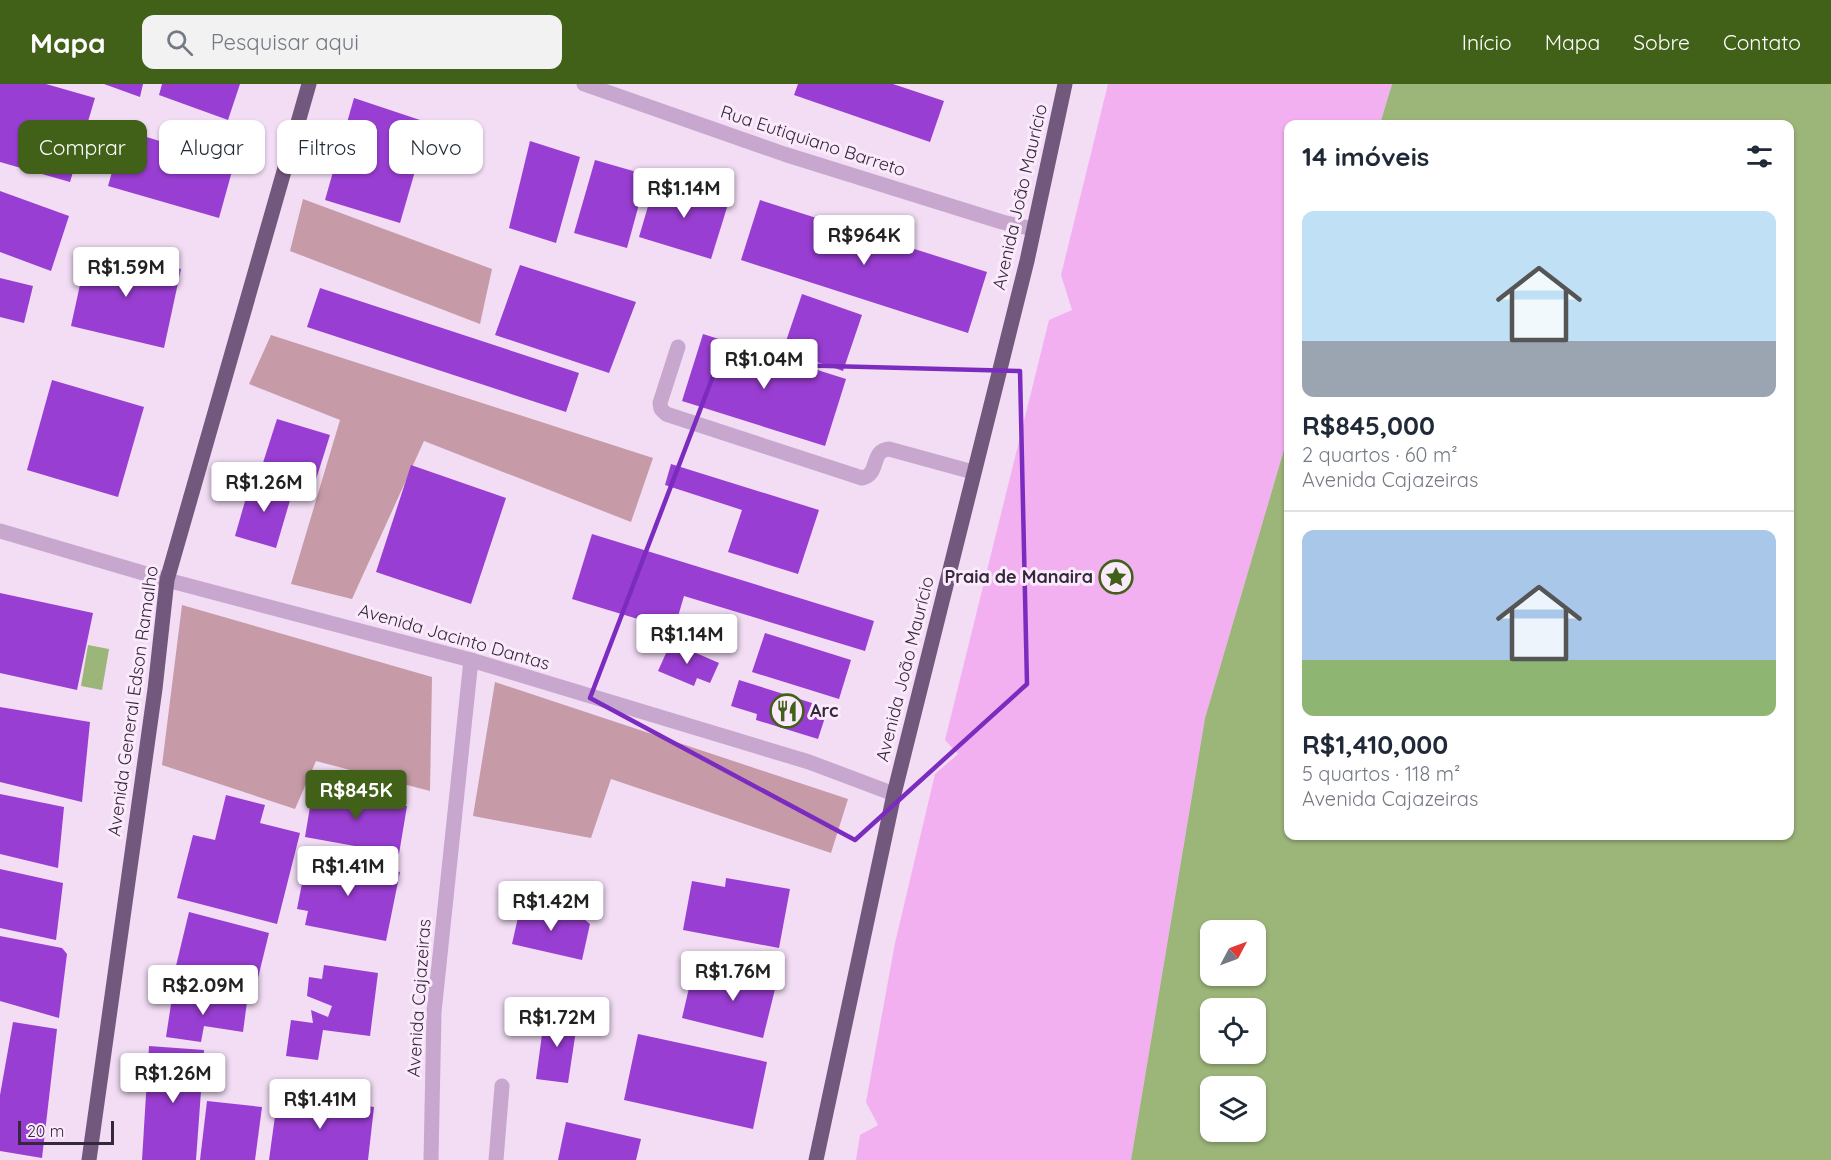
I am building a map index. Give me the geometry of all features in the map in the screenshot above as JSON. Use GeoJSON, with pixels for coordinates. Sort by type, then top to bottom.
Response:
{"type":"FeatureCollection","features":[{"type":"Feature","properties":{"kind":"main road","name":"Avenida General Edson Ramalho"},"geometry":{"type":"LineString","coordinates":[[89,1160],[151,713],[167,580],[309,84]]}},
{"type":"Feature","properties":{"kind":"main road","name":"Avenida João Maurício"},"geometry":{"type":"LineString","coordinates":[[816,1160],[894,794],[1027,261],[1065,84]]}},
{"type":"Feature","properties":{"kind":"street","name":"Rua Eutiquiano Barreto"},"geometry":{"type":"LineString","coordinates":[[584,84],[784,154],[1002,222],[1033,229]]}},
{"type":"Feature","properties":{"kind":"street"},"geometry":{"type":"LineString","coordinates":[[678,347],[660,403],[661,409],[666,414],[862,478],[868,477],[873,472],[878,454],[889,449],[973,472]]}},
{"type":"Feature","properties":{"kind":"street","name":"Avenida Jacinto Dantas"},"geometry":{"type":"LineString","coordinates":[[0,531],[167,580],[471,660],[809,762],[894,794]]}},
{"type":"Feature","properties":{"kind":"street","name":"Avenida Cajazeiras"},"geometry":{"type":"LineString","coordinates":[[430,1160],[434,1012],[471,660]]}},
{"type":"Feature","properties":{"kind":"street"},"geometry":{"type":"LineString","coordinates":[[496,1160],[502,1086]]}},
{"type":"Feature","properties":{"kind":"highlighted area"},"geometry":{"type":"Polygon","coordinates":[[[718,363],[1020,371],[1027,684],[855,840],[590,698],[718,363]]]}},
{"type":"Feature","properties":{"kind":"shaded area"},"geometry":{"type":"Polygon","coordinates":[[[1392,84],[1831,84],[1831,1160],[1131,1160],[1205,718],[1284,450],[1284,840],[1794,840],[1794,120],[1381,120],[1392,84]]]}},
{"type":"Feature","properties":{"kind":"shaded area"},"geometry":{"type":"Polygon","coordinates":[[[303,199],[492,269],[480,324],[290,251],[303,199]]]}},
{"type":"Feature","properties":{"kind":"shaded area"},"geometry":{"type":"Polygon","coordinates":[[[271,335],[653,458],[631,522],[424,441],[352,599],[291,584],[340,420],[249,384],[271,335]]]}},
{"type":"Feature","properties":{"kind":"shaded area"},"geometry":{"type":"Polygon","coordinates":[[[182,605],[432,677],[430,791],[316,761],[295,809],[162,765],[182,605]]]}},
{"type":"Feature","properties":{"kind":"shaded area"},"geometry":{"type":"Polygon","coordinates":[[[88,645],[109,649],[102,690],[81,686],[88,645]]]}},
{"type":"Feature","properties":{"kind":"shaded area"},"geometry":{"type":"Polygon","coordinates":[[[495,682],[848,799],[831,853],[611,779],[591,838],[473,816],[495,682]]]}},
{"type":"Feature","properties":{"kind":"sand","name":"Praia de Manaira"},"geometry":{"type":"Polygon","coordinates":[[[1108,84],[1392,84],[1381,120],[1284,120],[1284,450],[1205,718],[1131,1160],[856,1160],[860,1135],[878,1125],[866,1102],[895,943],[935,774],[958,754],[945,740],[1049,320],[1072,310],[1061,275],[1108,84]]]}},
{"type":"Feature","properties":{"kind":"building"},"geometry":{"type":"Polygon","coordinates":[[[0,84],[46,84],[95,98],[88,120],[18,120],[18,167],[0,162],[0,84]]]}},
{"type":"Feature","properties":{"kind":"building"},"geometry":{"type":"Polygon","coordinates":[[[104,84],[143,84],[140,97],[104,84]]]}},
{"type":"Feature","properties":{"kind":"building"},"geometry":{"type":"Polygon","coordinates":[[[162,84],[240,84],[228,120],[159,95],[162,84]]]}},
{"type":"Feature","properties":{"kind":"building"},"geometry":{"type":"Polygon","coordinates":[[[798,84],[893,84],[944,101],[930,142],[794,95],[798,84]]]}},
{"type":"Feature","properties":{"kind":"building"},"geometry":{"type":"Polygon","coordinates":[[[354,98],[420,120],[389,120],[389,174],[414,174],[400,223],[325,200],[332,174],[377,174],[377,120],[348,120],[354,98]]]}},
{"type":"Feature","properties":{"kind":"building"},"geometry":{"type":"Polygon","coordinates":[[[147,137],[159,141],[159,174],[231,174],[219,218],[108,186],[111,174],[147,174],[147,137]]]}},
{"type":"Feature","properties":{"kind":"building"},"geometry":{"type":"Polygon","coordinates":[[[530,141],[580,157],[556,243],[509,228],[530,141]]]}},
{"type":"Feature","properties":{"kind":"building"},"geometry":{"type":"Polygon","coordinates":[[[595,160],[647,175],[627,248],[574,233],[595,160]]]}},
{"type":"Feature","properties":{"kind":"building"},"geometry":{"type":"Polygon","coordinates":[[[42,174],[72,174],[70,182],[42,174]]]}},
{"type":"Feature","properties":{"kind":"building"},"geometry":{"type":"Polygon","coordinates":[[[656,179],[729,201],[711,259],[639,237],[656,179]]]}},
{"type":"Feature","properties":{"kind":"building"},"geometry":{"type":"Polygon","coordinates":[[[0,191],[69,216],[51,271],[0,252],[0,191]]]}},
{"type":"Feature","properties":{"kind":"building"},"geometry":{"type":"Polygon","coordinates":[[[760,200],[987,272],[968,333],[741,260],[760,200]]]}},
{"type":"Feature","properties":{"kind":"building"},"geometry":{"type":"Polygon","coordinates":[[[88,248],[181,269],[164,348],[71,326],[88,248]]]}},
{"type":"Feature","properties":{"kind":"building"},"geometry":{"type":"Polygon","coordinates":[[[520,265],[636,302],[609,373],[495,335],[520,265]]]}},
{"type":"Feature","properties":{"kind":"building"},"geometry":{"type":"Polygon","coordinates":[[[0,278],[33,286],[24,323],[0,317],[0,278]]]}},
{"type":"Feature","properties":{"kind":"building"},"geometry":{"type":"Polygon","coordinates":[[[320,288],[579,373],[566,412],[307,327],[320,288]]]}},
{"type":"Feature","properties":{"kind":"building"},"geometry":{"type":"Polygon","coordinates":[[[802,294],[862,315],[843,371],[783,350],[802,294]]]}},
{"type":"Feature","properties":{"kind":"building"},"geometry":{"type":"Polygon","coordinates":[[[703,334],[846,379],[825,446],[682,401],[703,334]]]}},
{"type":"Feature","properties":{"kind":"building"},"geometry":{"type":"Polygon","coordinates":[[[52,380],[144,407],[118,497],[27,470],[52,380]]]}},
{"type":"Feature","properties":{"kind":"building"},"geometry":{"type":"Polygon","coordinates":[[[277,419],[330,435],[314,486],[261,469],[277,419]]]}},
{"type":"Feature","properties":{"kind":"building"},"geometry":{"type":"Polygon","coordinates":[[[671,464],[819,510],[798,574],[728,552],[742,510],[665,485],[671,464]]]}},
{"type":"Feature","properties":{"kind":"building"},"geometry":{"type":"Polygon","coordinates":[[[411,465],[506,498],[471,604],[376,572],[411,465]]]}},
{"type":"Feature","properties":{"kind":"building"},"geometry":{"type":"Polygon","coordinates":[[[252,477],[293,490],[276,548],[235,536],[252,477]]]}},
{"type":"Feature","properties":{"kind":"building"},"geometry":{"type":"Polygon","coordinates":[[[592,534],[874,621],[865,651],[684,596],[674,630],[572,599],[592,534]]]}},
{"type":"Feature","properties":{"kind":"building"},"geometry":{"type":"Polygon","coordinates":[[[0,593],[93,613],[77,690],[0,673],[0,593]]]}},
{"type":"Feature","properties":{"kind":"building"},"geometry":{"type":"Polygon","coordinates":[[[765,633],[851,660],[839,699],[752,672],[765,633]]]}},
{"type":"Feature","properties":{"kind":"building"},"geometry":{"type":"Polygon","coordinates":[[[671,642],[719,663],[710,683],[697,678],[694,686],[658,671],[671,642]]]}},
{"type":"Feature","properties":{"kind":"building","name":"Arc"},"geometry":{"type":"Polygon","coordinates":[[[739,680],[828,708],[818,739],[756,720],[757,714],[731,706],[739,680]]]}},
{"type":"Feature","properties":{"kind":"building"},"geometry":{"type":"Polygon","coordinates":[[[0,707],[90,722],[82,802],[0,782],[0,707]]]}},
{"type":"Feature","properties":{"kind":"building"},"geometry":{"type":"Polygon","coordinates":[[[313,789],[407,806],[399,854],[305,837],[313,789]]]}},
{"type":"Feature","properties":{"kind":"building"},"geometry":{"type":"Polygon","coordinates":[[[0,794],[64,807],[58,868],[0,854],[0,794]]]}},
{"type":"Feature","properties":{"kind":"building"},"geometry":{"type":"Polygon","coordinates":[[[226,795],[265,805],[260,823],[300,833],[277,924],[177,898],[193,835],[215,840],[226,795]]]}},
{"type":"Feature","properties":{"kind":"building"},"geometry":{"type":"Polygon","coordinates":[[[308,853],[400,872],[386,941],[305,925],[308,911],[297,909],[308,853]]]}},
{"type":"Feature","properties":{"kind":"building"},"geometry":{"type":"Polygon","coordinates":[[[0,869],[63,883],[56,940],[0,928],[0,869]]]}},
{"type":"Feature","properties":{"kind":"building"},"geometry":{"type":"Polygon","coordinates":[[[726,878],[790,889],[779,948],[683,930],[692,881],[725,887],[726,878]]]}},
{"type":"Feature","properties":{"kind":"building"},"geometry":{"type":"Polygon","coordinates":[[[521,904],[584,919],[590,924],[582,960],[512,944],[521,904]]]}},
{"type":"Feature","properties":{"kind":"building"},"geometry":{"type":"Polygon","coordinates":[[[189,912],[269,933],[255,990],[175,970],[189,912]]]}},
{"type":"Feature","properties":{"kind":"building"},"geometry":{"type":"Polygon","coordinates":[[[0,936],[62,948],[67,954],[59,1018],[0,1001],[0,936]]]}},
{"type":"Feature","properties":{"kind":"building"},"geometry":{"type":"Polygon","coordinates":[[[324,965],[378,973],[370,1036],[323,1030],[318,1060],[286,1056],[291,1020],[313,1023],[311,1010],[328,1017],[332,1006],[307,996],[309,977],[322,979],[324,965]]]}},
{"type":"Feature","properties":{"kind":"building"},"geometry":{"type":"Polygon","coordinates":[[[737,966],[778,977],[763,1038],[682,1018],[692,975],[733,985],[737,966]]]}},
{"type":"Feature","properties":{"kind":"building"},"geometry":{"type":"Polygon","coordinates":[[[173,991],[247,1002],[243,1032],[204,1026],[201,1042],[166,1037],[173,991]]]}},
{"type":"Feature","properties":{"kind":"building"},"geometry":{"type":"Polygon","coordinates":[[[545,1012],[578,1017],[568,1083],[536,1079],[545,1012]]]}},
{"type":"Feature","properties":{"kind":"building"},"geometry":{"type":"Polygon","coordinates":[[[13,1022],[57,1029],[42,1158],[0,1151],[0,1095],[13,1022]]]}},
{"type":"Feature","properties":{"kind":"building"},"geometry":{"type":"Polygon","coordinates":[[[638,1034],[767,1062],[753,1129],[624,1100],[638,1034]]]}},
{"type":"Feature","properties":{"kind":"building"},"geometry":{"type":"Polygon","coordinates":[[[149,1046],[204,1050],[196,1160],[142,1160],[149,1046]]]}},
{"type":"Feature","properties":{"kind":"building"},"geometry":{"type":"Polygon","coordinates":[[[278,1094],[374,1107],[368,1160],[269,1160],[278,1094]]]}},
{"type":"Feature","properties":{"kind":"building"},"geometry":{"type":"Polygon","coordinates":[[[207,1101],[262,1107],[255,1160],[200,1160],[207,1101]]]}},
{"type":"Feature","properties":{"kind":"building"},"geometry":{"type":"Polygon","coordinates":[[[566,1122],[641,1139],[636,1160],[558,1160],[566,1122]]]}},
{"type":"Feature","properties":{"kind":"place","name":"Praia de Manaira"},"geometry":{"type":"Point","coordinates":[1116,577]}},
{"type":"Feature","properties":{"kind":"place","name":"Arc"},"geometry":{"type":"Point","coordinates":[787,711]}}]}
